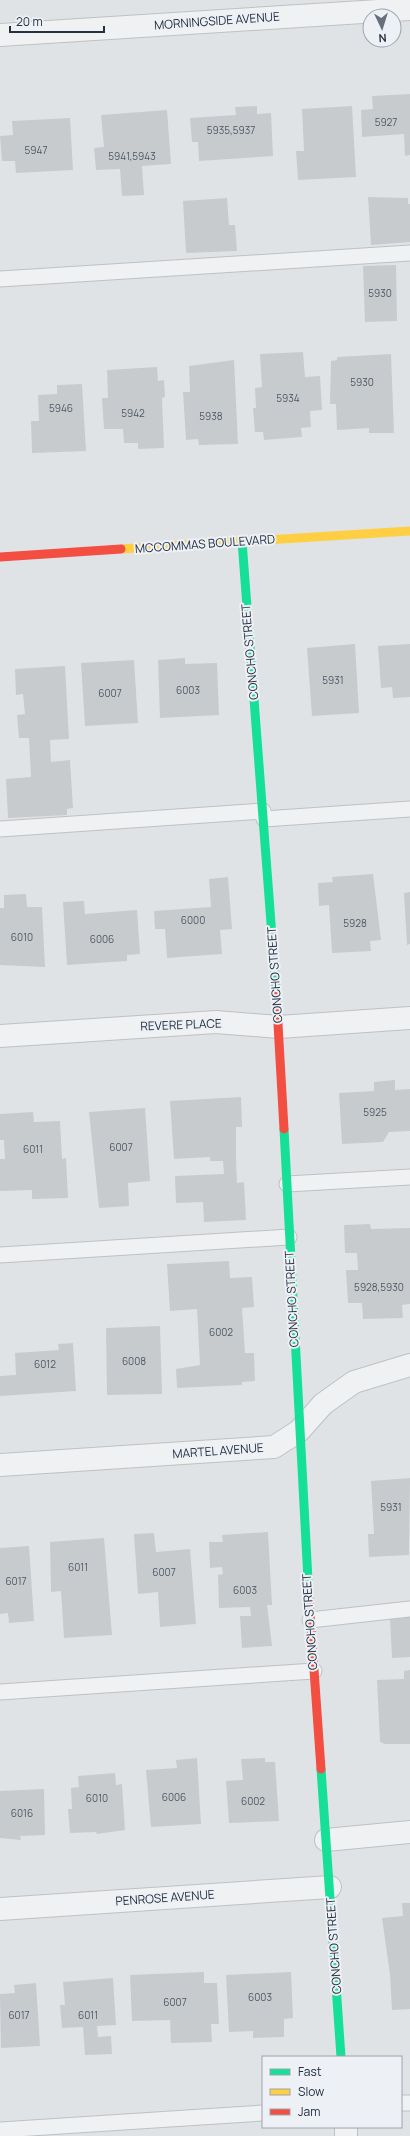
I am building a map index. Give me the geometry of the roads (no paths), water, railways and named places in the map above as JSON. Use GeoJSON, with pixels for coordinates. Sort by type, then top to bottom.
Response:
{"type":"FeatureCollection","features":[{"type":"Feature","properties":{"kind":"street","name":"MORNINGSIDE AVENUE"},"geometry":{"type":"LineString","coordinates":[[0,35],[410,9]]}},
{"type":"Feature","properties":{"kind":"street","name":"MCCOMMAS BOULEVARD"},"geometry":{"type":"LineString","coordinates":[[0,557],[410,531]]}},
{"type":"Feature","properties":{"kind":"street","name":"CONCHO STREET"},"geometry":{"type":"LineString","coordinates":[[242,541],[279,1027],[310,1620],[342,2056]]}},
{"type":"Feature","properties":{"kind":"street","name":"REVERE PLACE"},"geometry":{"type":"LineString","coordinates":[[0,1036],[216,1022],[279,1027],[410,1018]]}},
{"type":"Feature","properties":{"kind":"street","name":"MARTEL AVENUE"},"geometry":{"type":"LineString","coordinates":[[0,1466],[274,1447],[299,1431],[324,1404],[354,1382],[410,1365]]}},
{"type":"Feature","properties":{"kind":"street"},"geometry":{"type":"LineString","coordinates":[[326,1840],[410,1832]]}},
{"type":"Feature","properties":{"kind":"street","name":"PENROSE AVENUE"},"geometry":{"type":"LineString","coordinates":[[0,1909],[330,1887]]}},
{"type":"Feature","properties":{"kind":"lane"},"geometry":{"type":"LineString","coordinates":[[0,279],[410,252]]}},
{"type":"Feature","properties":{"kind":"lane"},"geometry":{"type":"LineString","coordinates":[[0,829],[410,809]]}},
{"type":"Feature","properties":{"kind":"lane"},"geometry":{"type":"LineString","coordinates":[[287,1184],[410,1177]]}},
{"type":"Feature","properties":{"kind":"lane"},"geometry":{"type":"LineString","coordinates":[[0,1255],[289,1237]]}},
{"type":"Feature","properties":{"kind":"lane"},"geometry":{"type":"LineString","coordinates":[[310,1620],[410,1609]]}},
{"type":"Feature","properties":{"kind":"lane"},"geometry":{"type":"LineString","coordinates":[[0,1692],[314,1671]]}},
{"type":"Feature","properties":{"kind":"lane"},"geometry":{"type":"LineString","coordinates":[[0,2130],[262,2113]]}}]}
